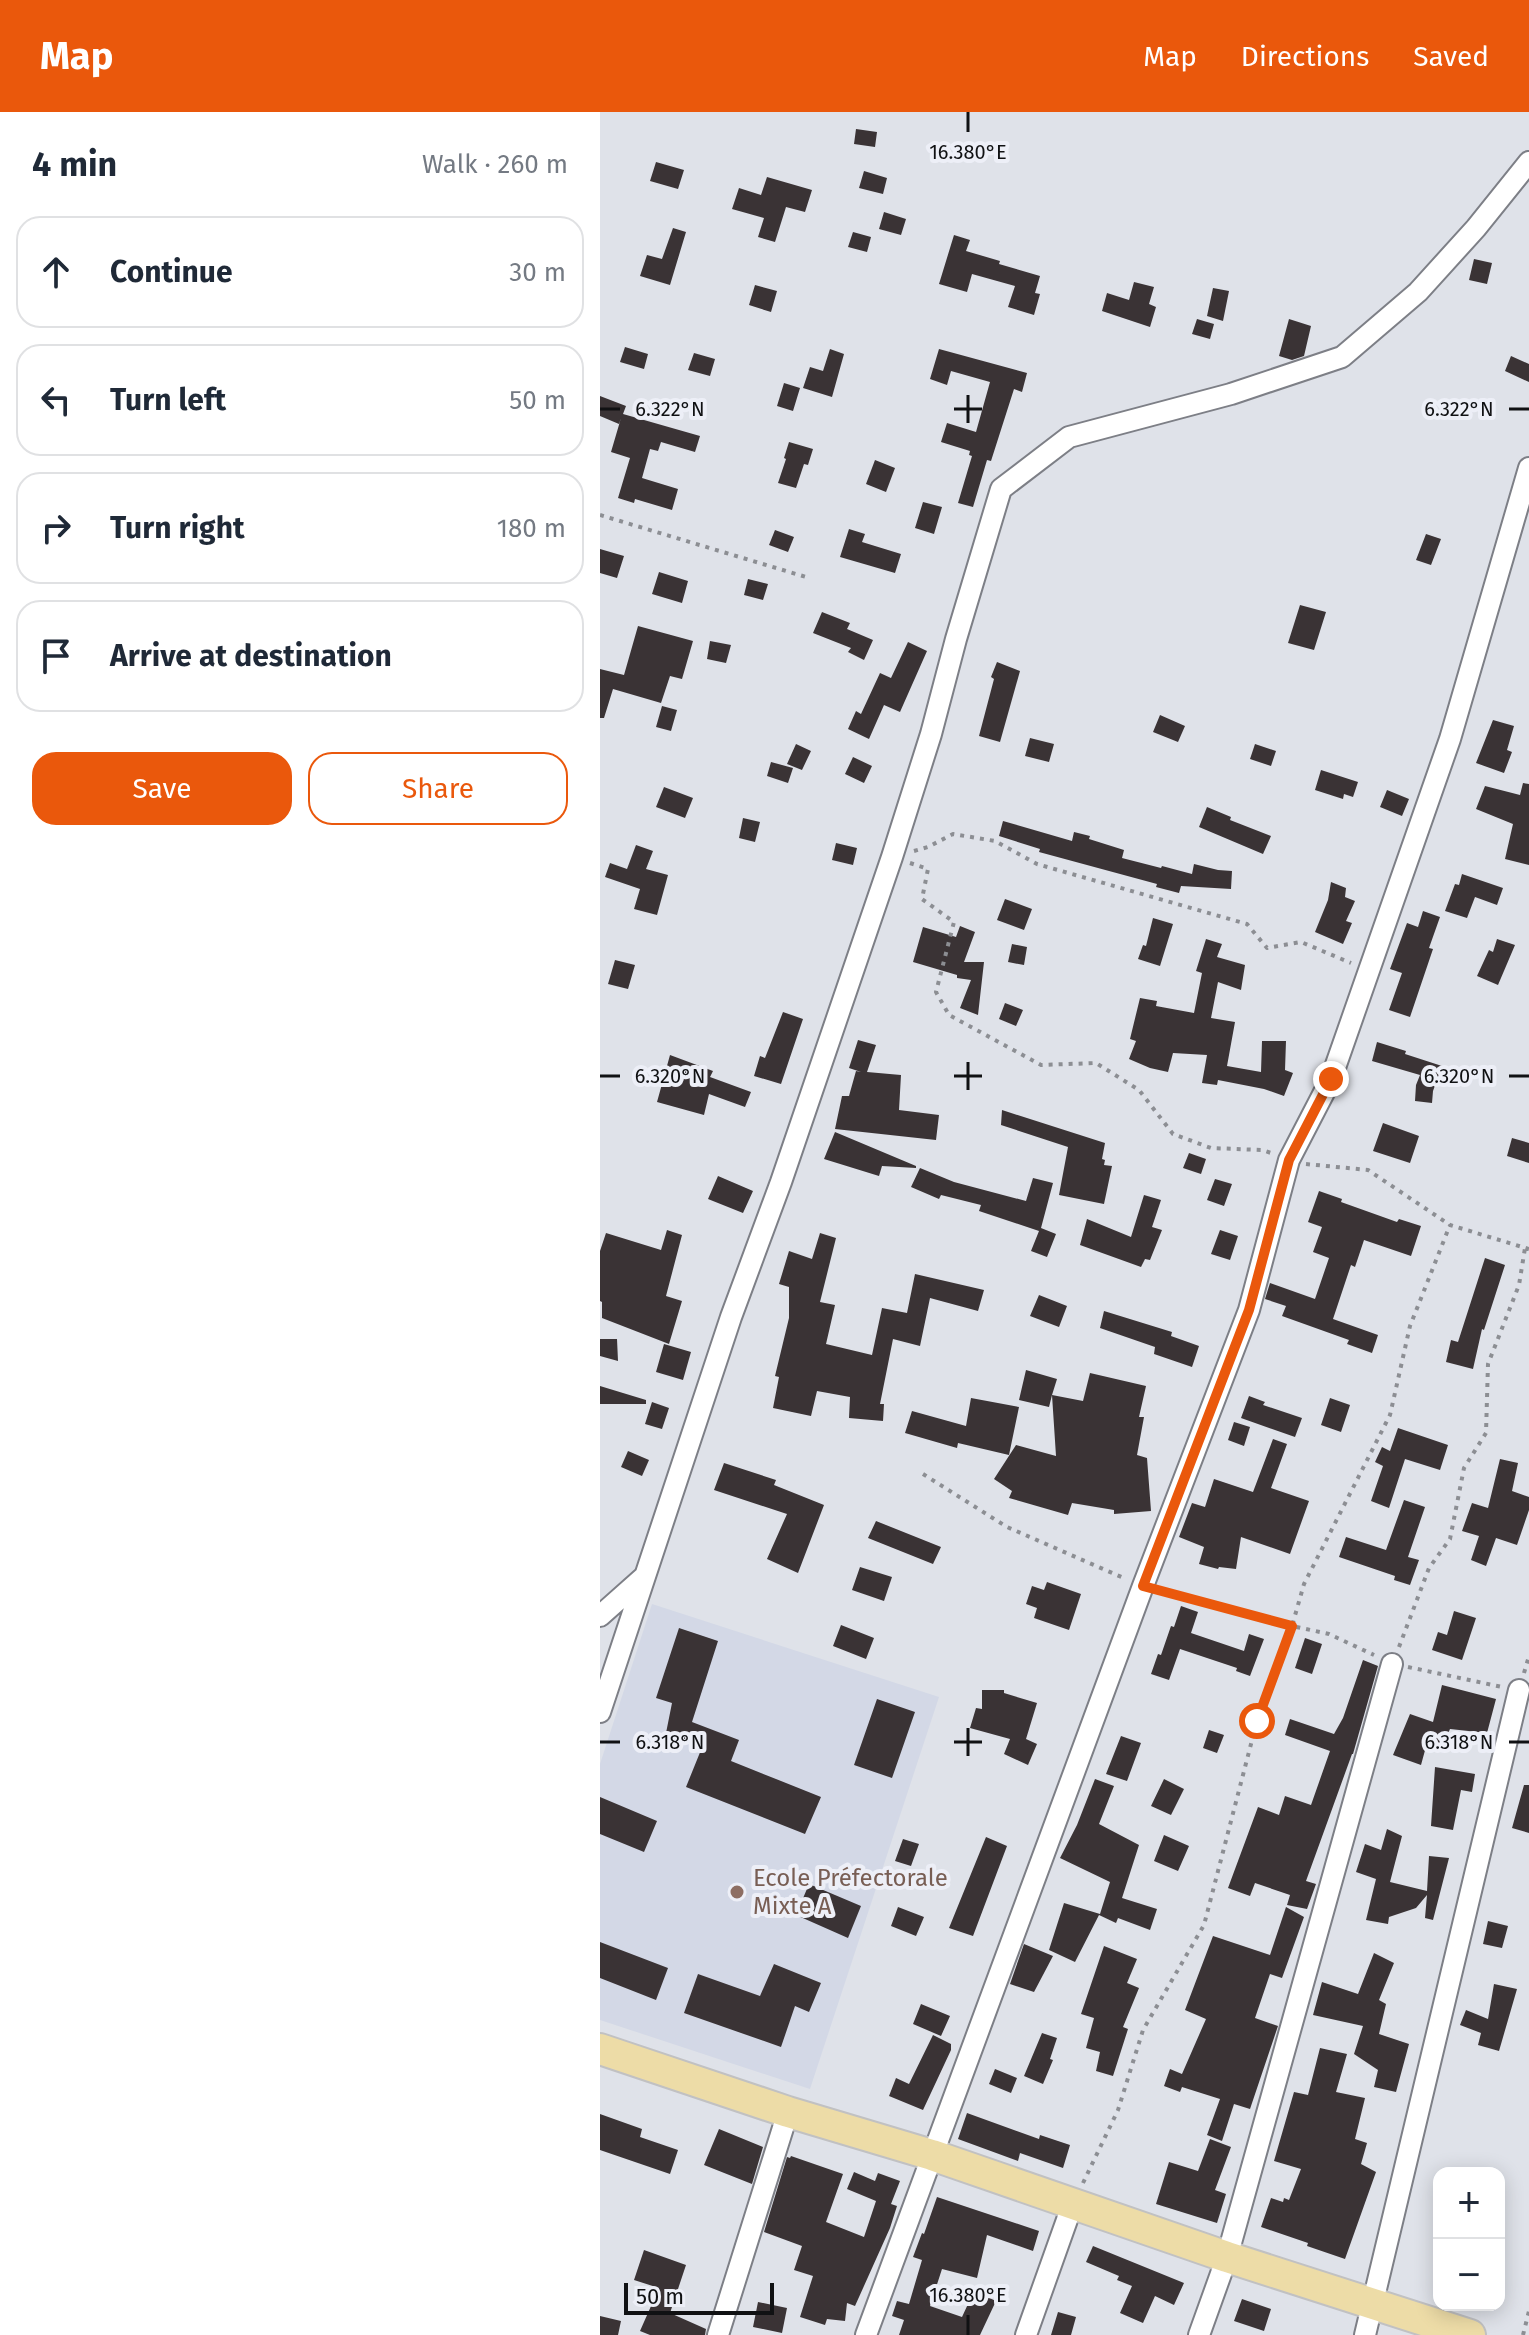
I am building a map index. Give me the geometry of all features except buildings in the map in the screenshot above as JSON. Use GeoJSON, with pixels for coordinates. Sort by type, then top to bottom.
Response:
{"type":"FeatureCollection","features":[{"type":"Feature","properties":{"kind":"main road"},"geometry":{"type":"LineString","coordinates":[[600,2049],[788,2112],[932,2155],[1227,2257],[1470,2335]]}},
{"type":"Feature","properties":{"kind":"street"},"geometry":{"type":"LineString","coordinates":[[600,1712],[731,1317],[892,857],[931,734],[1001,489],[1069,437],[1231,394],[1342,357],[1418,292],[1476,228],[1529,162]]}},
{"type":"Feature","properties":{"kind":"street"},"geometry":{"type":"LineString","coordinates":[[866,2335],[1143,1586],[1249,1310],[1289,1160],[1331,1079],[1450,739],[1529,468]]}},
{"type":"Feature","properties":{"kind":"street"},"geometry":{"type":"LineString","coordinates":[[600,1616],[645,1576]]}},
{"type":"Feature","properties":{"kind":"street"},"geometry":{"type":"LineString","coordinates":[[1199,2335],[1227,2257],[1392,1664]]}},
{"type":"Feature","properties":{"kind":"street"},"geometry":{"type":"LineString","coordinates":[[1365,2335],[1519,1690]]}},
{"type":"Feature","properties":{"kind":"street"},"geometry":{"type":"LineString","coordinates":[[718,2335],[788,2112]]}},
{"type":"Feature","properties":{"kind":"street"},"geometry":{"type":"LineString","coordinates":[[1026,2335],[1073,2203]]}},
{"type":"Feature","properties":{"kind":"path"},"geometry":{"type":"LineString","coordinates":[[600,515],[806,577]]}},
{"type":"Feature","properties":{"kind":"path"},"geometry":{"type":"LineString","coordinates":[[892,857],[928,847],[953,834],[995,841],[1037,864],[1247,924],[1267,948],[1301,942],[1368,970]]}},
{"type":"Feature","properties":{"kind":"path"},"geometry":{"type":"LineString","coordinates":[[892,857],[928,869],[922,899],[954,922],[936,992],[949,1015],[1041,1065],[1096,1063],[1139,1090],[1173,1134],[1211,1148],[1262,1150],[1321,1167],[1368,1170],[1450,1225],[1527,1248],[1519,1285],[1488,1364],[1486,1433],[1464,1468],[1450,1539],[1429,1568],[1392,1664]]}},
{"type":"Feature","properties":{"kind":"path"},"geometry":{"type":"LineString","coordinates":[[1073,2203],[1118,2110],[1143,2030],[1204,1925],[1257,1721],[1304,1584],[1390,1415],[1410,1326],[1450,1225]]}},
{"type":"Feature","properties":{"kind":"path"},"geometry":{"type":"LineString","coordinates":[[923,1474],[1007,1527],[1143,1586],[1329,1634],[1392,1664],[1519,1690]]}},
{"type":"Feature","properties":{"kind":"path"},"geometry":{"type":"LineString","coordinates":[[1523,2335],[1529,2311]]}},
{"type":"Feature","properties":{"kind":"shaded area","name":"Ecole Préfectorale Mixte A"},"geometry":{"type":"Polygon","coordinates":[[[652,1604],[939,1697],[810,2089],[600,2020],[600,1764],[652,1604]]]}},
{"type":"Feature","properties":{"kind":"place","name":"Ecole Préfectorale Mixte A"},"geometry":{"type":"Point","coordinates":[737,1892]}},
{"type":"Feature","properties":{"kind":"route"},"geometry":{"type":"LineString","coordinates":[[1257,1721],[1292,1626],[1143,1586],[1249,1310],[1289,1160],[1331,1079]]}}]}
